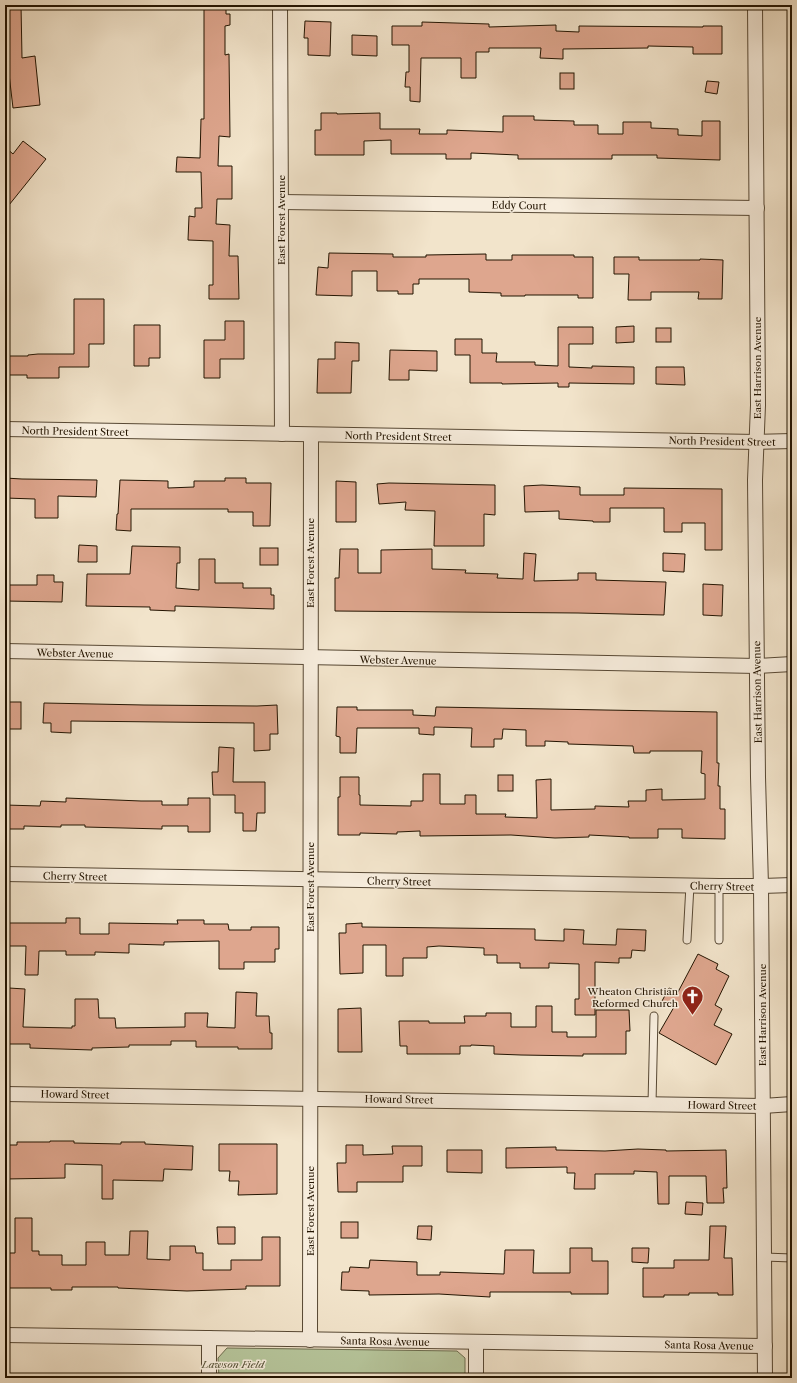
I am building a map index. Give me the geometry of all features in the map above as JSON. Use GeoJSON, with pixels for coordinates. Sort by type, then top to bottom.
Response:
{"type":"FeatureCollection","features":[{"type":"Feature","properties":{"kind":"street","name":"East Forest Avenue"},"geometry":{"type":"LineString","coordinates":[[280,5],[282,434]]}},
{"type":"Feature","properties":{"kind":"street","name":"East Harrison Avenue"},"geometry":{"type":"LineString","coordinates":[[755,5],[758,405],[755,480],[758,777],[761,886],[765,1378]]}},
{"type":"Feature","properties":{"kind":"street","name":"Eddy Court"},"geometry":{"type":"LineString","coordinates":[[281,202],[757,208]]}},
{"type":"Feature","properties":{"kind":"street","name":"North President Street"},"geometry":{"type":"LineString","coordinates":[[5,429],[756,442],[792,441]]}},
{"type":"Feature","properties":{"kind":"street","name":"East Forest Avenue"},"geometry":{"type":"LineString","coordinates":[[310,1340],[311,435]]}},
{"type":"Feature","properties":{"kind":"street","name":"Webster Avenue"},"geometry":{"type":"LineString","coordinates":[[5,651],[757,666],[792,664]]}},
{"type":"Feature","properties":{"kind":"street","name":"Cherry Street"},"geometry":{"type":"LineString","coordinates":[[5,874],[719,886],[792,885]]}},
{"type":"Feature","properties":{"kind":"street","name":"Howard Street"},"geometry":{"type":"LineString","coordinates":[[5,1094],[763,1106],[792,1104]]}},
{"type":"Feature","properties":{"kind":"street","name":"Santa Rosa Avenue"},"geometry":{"type":"LineString","coordinates":[[5,1335],[765,1346]]}},
{"type":"Feature","properties":{"kind":"street"},"geometry":{"type":"LineString","coordinates":[[209,1338],[209,1378]]}},
{"type":"Feature","properties":{"kind":"street"},"geometry":{"type":"LineString","coordinates":[[476,1342],[476,1378]]}},
{"type":"Feature","properties":{"kind":"lane"},"geometry":{"type":"LineString","coordinates":[[687,940],[690,885]]}},
{"type":"Feature","properties":{"kind":"lane"},"geometry":{"type":"LineString","coordinates":[[719,886],[720,940]]}},
{"type":"Feature","properties":{"kind":"lane"},"geometry":{"type":"LineString","coordinates":[[652,1104],[654,1016]]}},
{"type":"Feature","properties":{"kind":"lane"},"geometry":{"type":"LineString","coordinates":[[764,1257],[792,1258]]}},
{"type":"Feature","properties":{"kind":"green space","name":"Lawson Field"},"geometry":{"type":"Polygon","coordinates":[[[227,1348],[457,1351],[465,1358],[465,1378],[219,1378],[218,1358],[227,1348]]]}},
{"type":"Feature","properties":{"kind":"building"},"geometry":{"type":"Polygon","coordinates":[[[5,5],[21,5],[22,58],[35,56],[40,105],[13,108],[5,40],[5,5]]]}},
{"type":"Feature","properties":{"kind":"building"},"geometry":{"type":"Polygon","coordinates":[[[204,5],[226,5],[226,14],[230,14],[230,25],[225,26],[225,55],[229,54],[230,137],[219,136],[218,166],[232,166],[232,199],[217,199],[216,224],[230,225],[229,256],[238,256],[239,299],[209,299],[209,285],[213,285],[213,241],[188,240],[189,216],[195,217],[195,208],[202,208],[201,172],[176,172],[177,157],[200,158],[201,119],[204,119],[204,5]]]}},
{"type":"Feature","properties":{"kind":"building"},"geometry":{"type":"Polygon","coordinates":[[[305,21],[331,22],[330,56],[308,55],[308,38],[304,38],[305,21]]]}},
{"type":"Feature","properties":{"kind":"building"},"geometry":{"type":"Polygon","coordinates":[[[422,22],[489,24],[489,27],[556,25],[556,31],[579,32],[579,26],[722,26],[722,54],[693,54],[693,47],[648,46],[648,48],[563,49],[563,59],[540,58],[541,48],[489,48],[489,52],[476,52],[476,78],[461,78],[461,58],[421,58],[420,102],[410,101],[410,87],[405,87],[406,72],[409,72],[409,45],[392,45],[392,26],[422,26],[422,22]]]}},
{"type":"Feature","properties":{"kind":"building"},"geometry":{"type":"Polygon","coordinates":[[[352,35],[377,36],[377,56],[352,55],[352,35]]]}},
{"type":"Feature","properties":{"kind":"building"},"geometry":{"type":"Polygon","coordinates":[[[560,73],[574,73],[574,89],[560,89],[560,73]]]}},
{"type":"Feature","properties":{"kind":"building"},"geometry":{"type":"Polygon","coordinates":[[[707,81],[719,82],[717,94],[705,92],[707,81]]]}},
{"type":"Feature","properties":{"kind":"building"},"geometry":{"type":"Polygon","coordinates":[[[321,113],[380,113],[380,129],[420,129],[419,134],[447,134],[447,130],[503,132],[503,116],[534,116],[534,120],[574,121],[574,125],[598,125],[598,134],[623,134],[623,122],[651,122],[651,128],[678,129],[678,135],[702,136],[702,121],[720,121],[720,160],[657,158],[657,155],[612,155],[612,159],[518,159],[518,155],[471,153],[471,159],[446,159],[446,154],[391,154],[391,140],[364,141],[364,155],[315,155],[315,130],[321,130],[321,113]]]}},
{"type":"Feature","properties":{"kind":"building"},"geometry":{"type":"Polygon","coordinates":[[[23,141],[46,159],[5,210],[5,147],[13,154],[23,141]]]}},
{"type":"Feature","properties":{"kind":"building"},"geometry":{"type":"Polygon","coordinates":[[[329,253],[393,254],[393,257],[486,254],[486,260],[512,260],[512,255],[574,255],[574,257],[593,257],[593,298],[578,298],[578,295],[501,296],[501,293],[469,292],[469,279],[419,279],[419,284],[413,284],[413,294],[398,294],[398,291],[377,291],[377,271],[352,271],[352,296],[316,295],[318,267],[328,268],[329,253]]]}},
{"type":"Feature","properties":{"kind":"building"},"geometry":{"type":"Polygon","coordinates":[[[614,257],[639,257],[639,260],[723,260],[722,299],[698,299],[699,292],[651,292],[651,300],[628,300],[629,274],[614,274],[614,257]]]}},
{"type":"Feature","properties":{"kind":"building"},"geometry":{"type":"Polygon","coordinates":[[[74,299],[104,299],[104,344],[89,344],[89,367],[59,367],[59,378],[27,378],[27,375],[5,375],[5,356],[74,354],[74,299]]]}},
{"type":"Feature","properties":{"kind":"building"},"geometry":{"type":"Polygon","coordinates":[[[225,321],[244,321],[244,359],[220,359],[220,378],[204,378],[204,340],[225,340],[225,321]]]}},
{"type":"Feature","properties":{"kind":"building"},"geometry":{"type":"Polygon","coordinates":[[[134,325],[160,325],[160,358],[149,358],[149,366],[134,366],[134,325]]]}},
{"type":"Feature","properties":{"kind":"building"},"geometry":{"type":"Polygon","coordinates":[[[634,326],[634,342],[616,343],[616,327],[634,326]]]}},
{"type":"Feature","properties":{"kind":"building"},"geometry":{"type":"Polygon","coordinates":[[[558,327],[593,327],[593,344],[569,344],[569,367],[634,367],[634,384],[569,383],[569,387],[558,387],[558,383],[470,383],[470,355],[455,355],[455,339],[482,339],[482,353],[497,353],[496,362],[535,362],[535,365],[558,366],[558,327]]]}},
{"type":"Feature","properties":{"kind":"building"},"geometry":{"type":"Polygon","coordinates":[[[656,328],[671,328],[671,342],[656,342],[656,328]]]}},
{"type":"Feature","properties":{"kind":"building"},"geometry":{"type":"Polygon","coordinates":[[[335,342],[359,343],[359,361],[352,361],[351,393],[317,393],[318,359],[335,359],[335,342]]]}},
{"type":"Feature","properties":{"kind":"building"},"geometry":{"type":"Polygon","coordinates":[[[390,350],[437,351],[437,371],[409,370],[409,380],[389,380],[390,350]]]}},
{"type":"Feature","properties":{"kind":"building"},"geometry":{"type":"Polygon","coordinates":[[[656,367],[684,367],[685,385],[656,384],[656,367]]]}},
{"type":"Feature","properties":{"kind":"building"},"geometry":{"type":"Polygon","coordinates":[[[5,478],[97,480],[96,497],[58,496],[58,518],[35,518],[35,499],[5,498],[5,478]]]}},
{"type":"Feature","properties":{"kind":"building"},"geometry":{"type":"Polygon","coordinates":[[[225,478],[246,478],[246,483],[271,483],[270,526],[253,526],[253,512],[228,512],[228,509],[131,509],[131,531],[116,530],[120,480],[168,481],[168,488],[194,487],[194,481],[225,481],[225,478]]]}},
{"type":"Feature","properties":{"kind":"building"},"geometry":{"type":"Polygon","coordinates":[[[336,481],[356,482],[356,522],[336,522],[336,481]]]}},
{"type":"Feature","properties":{"kind":"building"},"geometry":{"type":"Polygon","coordinates":[[[377,484],[495,485],[495,515],[484,514],[484,546],[434,546],[435,511],[405,510],[406,502],[379,504],[377,484]]]}},
{"type":"Feature","properties":{"kind":"building"},"geometry":{"type":"Polygon","coordinates":[[[542,485],[580,487],[580,495],[624,495],[624,488],[722,489],[722,550],[705,550],[705,523],[682,523],[682,532],[664,532],[664,508],[610,508],[610,522],[559,519],[559,511],[525,512],[524,486],[542,485]]]}},
{"type":"Feature","properties":{"kind":"building"},"geometry":{"type":"Polygon","coordinates":[[[79,545],[97,546],[97,562],[78,562],[79,545]]]}},
{"type":"Feature","properties":{"kind":"building"},"geometry":{"type":"Polygon","coordinates":[[[132,546],[180,547],[180,563],[177,563],[176,588],[199,590],[199,559],[215,559],[215,583],[243,583],[243,588],[271,588],[271,595],[274,595],[274,609],[175,606],[175,611],[150,610],[150,607],[86,606],[87,574],[130,574],[132,546]]]}},
{"type":"Feature","properties":{"kind":"building"},"geometry":{"type":"Polygon","coordinates":[[[260,548],[278,548],[278,565],[260,565],[260,548]]]}},
{"type":"Feature","properties":{"kind":"building"},"geometry":{"type":"Polygon","coordinates":[[[340,549],[358,549],[358,573],[381,573],[381,550],[432,549],[432,569],[466,570],[465,573],[498,574],[497,578],[523,579],[524,553],[536,554],[534,581],[578,580],[578,573],[596,573],[596,580],[666,582],[664,615],[335,611],[335,578],[339,578],[340,549]]]}},
{"type":"Feature","properties":{"kind":"building"},"geometry":{"type":"Polygon","coordinates":[[[663,553],[685,554],[684,572],[663,571],[663,553]]]}},
{"type":"Feature","properties":{"kind":"building"},"geometry":{"type":"Polygon","coordinates":[[[37,575],[54,575],[54,582],[63,582],[62,602],[5,601],[5,585],[37,585],[37,575]]]}},
{"type":"Feature","properties":{"kind":"building"},"geometry":{"type":"Polygon","coordinates":[[[703,584],[723,585],[722,616],[703,615],[703,584]]]}},
{"type":"Feature","properties":{"kind":"building"},"geometry":{"type":"Polygon","coordinates":[[[5,702],[21,702],[21,729],[5,729],[5,702]]]}},
{"type":"Feature","properties":{"kind":"building"},"geometry":{"type":"Polygon","coordinates":[[[44,703],[277,705],[278,734],[270,734],[270,750],[254,751],[254,723],[71,721],[71,733],[51,732],[51,723],[43,723],[44,703]]]}},
{"type":"Feature","properties":{"kind":"building"},"geometry":{"type":"Polygon","coordinates":[[[337,707],[357,707],[357,710],[413,710],[413,715],[435,716],[436,707],[717,712],[717,763],[719,763],[718,786],[720,786],[720,809],[725,809],[725,839],[682,838],[682,829],[658,829],[658,838],[629,838],[589,835],[589,837],[555,838],[511,835],[420,836],[420,831],[397,832],[397,834],[360,833],[360,835],[338,835],[338,797],[340,797],[340,777],[359,777],[360,805],[411,806],[411,801],[423,801],[423,774],[440,774],[440,804],[465,804],[465,795],[476,795],[476,814],[506,814],[505,817],[537,818],[536,780],[551,779],[551,810],[595,809],[595,806],[629,807],[628,801],[646,801],[646,790],[662,789],[662,800],[705,799],[705,774],[701,773],[702,751],[650,751],[650,753],[634,753],[633,746],[568,744],[568,742],[545,741],[545,746],[526,746],[526,730],[503,729],[502,739],[494,739],[494,747],[471,747],[472,728],[434,727],[434,735],[419,734],[419,728],[357,728],[356,753],[340,753],[340,737],[336,736],[337,707]]]}},
{"type":"Feature","properties":{"kind":"building"},"geometry":{"type":"Polygon","coordinates":[[[219,747],[234,748],[233,782],[265,782],[265,813],[257,813],[256,831],[243,831],[243,813],[235,813],[235,795],[213,795],[212,772],[218,772],[219,747]]]}},
{"type":"Feature","properties":{"kind":"building"},"geometry":{"type":"Polygon","coordinates":[[[498,775],[513,775],[513,791],[498,791],[498,775]]]}},
{"type":"Feature","properties":{"kind":"building"},"geometry":{"type":"Polygon","coordinates":[[[66,798],[162,801],[162,805],[188,805],[188,798],[210,798],[210,832],[188,832],[188,826],[162,826],[162,829],[61,825],[61,827],[24,826],[24,829],[5,829],[5,805],[40,806],[41,801],[66,802],[66,798]]]}},
{"type":"Feature","properties":{"kind":"building"},"geometry":{"type":"Polygon","coordinates":[[[66,918],[80,918],[80,934],[109,934],[109,923],[178,924],[177,920],[204,920],[204,924],[228,924],[229,930],[251,930],[251,927],[279,927],[279,949],[275,949],[275,962],[244,962],[244,969],[219,969],[219,941],[164,942],[164,945],[129,944],[129,953],[95,952],[95,955],[66,955],[66,951],[39,951],[38,975],[25,975],[26,946],[5,946],[5,923],[66,923],[66,918]]]}},
{"type":"Feature","properties":{"kind":"building"},"geometry":{"type":"Polygon","coordinates":[[[362,923],[362,927],[535,929],[535,940],[564,941],[564,929],[584,930],[583,944],[616,945],[617,929],[646,930],[645,951],[632,950],[631,958],[619,958],[619,963],[595,962],[595,1015],[575,1015],[575,999],[579,999],[579,964],[549,963],[549,968],[520,968],[520,963],[497,963],[497,955],[484,955],[484,948],[439,946],[427,947],[427,958],[403,958],[403,976],[386,976],[386,945],[363,945],[363,973],[340,974],[339,933],[346,933],[346,924],[362,923]]]}},
{"type":"Feature","properties":{"kind":"building","name":"Wheaton Christian Reformed Church"},"geometry":{"type":"Polygon","coordinates":[[[698,954],[718,964],[716,969],[729,976],[715,1005],[722,1009],[714,1025],[732,1034],[716,1065],[659,1033],[674,1007],[662,1001],[669,988],[678,992],[698,954]]]}},
{"type":"Feature","properties":{"kind":"building"},"geometry":{"type":"Polygon","coordinates":[[[9,988],[25,989],[23,1027],[72,1028],[72,1026],[75,1026],[75,999],[98,999],[99,1018],[115,1018],[116,1028],[185,1027],[185,1013],[208,1013],[207,1027],[235,1028],[236,992],[257,993],[256,1016],[269,1016],[270,1033],[272,1033],[272,1049],[196,1047],[196,1041],[171,1041],[171,1045],[129,1045],[129,1047],[92,1048],[92,1050],[30,1048],[30,1044],[5,1044],[5,1020],[8,1020],[9,988]]]}},
{"type":"Feature","properties":{"kind":"building"},"geometry":{"type":"Polygon","coordinates":[[[536,1006],[552,1006],[552,1032],[567,1032],[567,1037],[596,1037],[596,1010],[629,1010],[630,1031],[626,1031],[626,1054],[583,1054],[583,1056],[494,1054],[494,1046],[471,1045],[460,1046],[460,1054],[407,1054],[407,1046],[400,1046],[399,1021],[465,1023],[464,1016],[486,1016],[486,1013],[511,1013],[511,1027],[536,1027],[536,1006]]]}},
{"type":"Feature","properties":{"kind":"building"},"geometry":{"type":"Polygon","coordinates":[[[361,1008],[362,1052],[338,1052],[338,1009],[361,1008]]]}},
{"type":"Feature","properties":{"kind":"building"},"geometry":{"type":"Polygon","coordinates":[[[50,1141],[121,1144],[121,1142],[145,1142],[145,1144],[193,1146],[192,1170],[164,1169],[163,1181],[113,1180],[113,1199],[102,1199],[102,1165],[65,1164],[65,1178],[5,1179],[5,1145],[17,1145],[17,1142],[50,1141]]]}},
{"type":"Feature","properties":{"kind":"building"},"geometry":{"type":"Polygon","coordinates":[[[219,1144],[277,1144],[277,1194],[238,1195],[239,1181],[229,1181],[230,1171],[219,1171],[219,1144]]]}},
{"type":"Feature","properties":{"kind":"building"},"geometry":{"type":"Polygon","coordinates":[[[346,1145],[363,1145],[363,1155],[393,1154],[392,1146],[422,1146],[422,1166],[403,1166],[403,1182],[357,1182],[357,1192],[338,1192],[337,1163],[346,1163],[346,1145]]]}},
{"type":"Feature","properties":{"kind":"building"},"geometry":{"type":"Polygon","coordinates":[[[556,1147],[556,1150],[605,1151],[638,1149],[666,1151],[726,1150],[727,1188],[723,1188],[724,1203],[707,1203],[706,1176],[669,1176],[669,1204],[658,1204],[657,1172],[634,1171],[634,1174],[595,1174],[595,1189],[574,1189],[575,1173],[567,1173],[567,1167],[506,1168],[506,1148],[556,1147]]]}},
{"type":"Feature","properties":{"kind":"building"},"geometry":{"type":"Polygon","coordinates":[[[447,1150],[482,1150],[482,1173],[447,1172],[447,1150]]]}},
{"type":"Feature","properties":{"kind":"building"},"geometry":{"type":"Polygon","coordinates":[[[686,1202],[703,1203],[702,1215],[685,1214],[686,1202]]]}},
{"type":"Feature","properties":{"kind":"building"},"geometry":{"type":"Polygon","coordinates":[[[15,1218],[32,1218],[32,1251],[39,1251],[39,1255],[62,1255],[62,1265],[86,1265],[86,1242],[105,1242],[105,1255],[129,1255],[130,1231],[148,1231],[147,1259],[170,1260],[170,1246],[195,1246],[196,1253],[203,1253],[203,1270],[231,1270],[231,1260],[262,1260],[262,1237],[280,1237],[280,1286],[246,1286],[246,1289],[187,1291],[118,1287],[72,1287],[72,1290],[51,1290],[51,1288],[5,1288],[5,1253],[15,1253],[15,1218]]]}},
{"type":"Feature","properties":{"kind":"building"},"geometry":{"type":"Polygon","coordinates":[[[341,1222],[358,1222],[358,1238],[341,1238],[341,1222]]]}},
{"type":"Feature","properties":{"kind":"building"},"geometry":{"type":"Polygon","coordinates":[[[418,1226],[432,1226],[431,1240],[417,1239],[418,1226]]]}},
{"type":"Feature","properties":{"kind":"building"},"geometry":{"type":"Polygon","coordinates":[[[710,1226],[726,1226],[724,1258],[732,1258],[733,1295],[718,1295],[718,1293],[689,1293],[689,1295],[643,1297],[643,1268],[674,1268],[674,1260],[709,1260],[710,1226]]]}},
{"type":"Feature","properties":{"kind":"building"},"geometry":{"type":"Polygon","coordinates":[[[217,1227],[235,1227],[235,1244],[218,1244],[217,1227]]]}},
{"type":"Feature","properties":{"kind":"building"},"geometry":{"type":"Polygon","coordinates":[[[570,1248],[592,1248],[592,1261],[608,1261],[608,1294],[571,1294],[571,1292],[490,1292],[490,1297],[439,1294],[369,1295],[369,1291],[341,1290],[342,1272],[349,1272],[350,1267],[369,1268],[370,1260],[417,1262],[417,1275],[440,1275],[440,1272],[504,1274],[505,1250],[534,1250],[533,1273],[570,1273],[570,1248]]]}},
{"type":"Feature","properties":{"kind":"building"},"geometry":{"type":"Polygon","coordinates":[[[632,1248],[649,1248],[648,1263],[632,1262],[632,1248]]]}},
{"type":"Feature","properties":{"kind":"place","name":"Wheaton Christian Reformed Church"},"geometry":{"type":"Point","coordinates":[693,1016]}}]}
